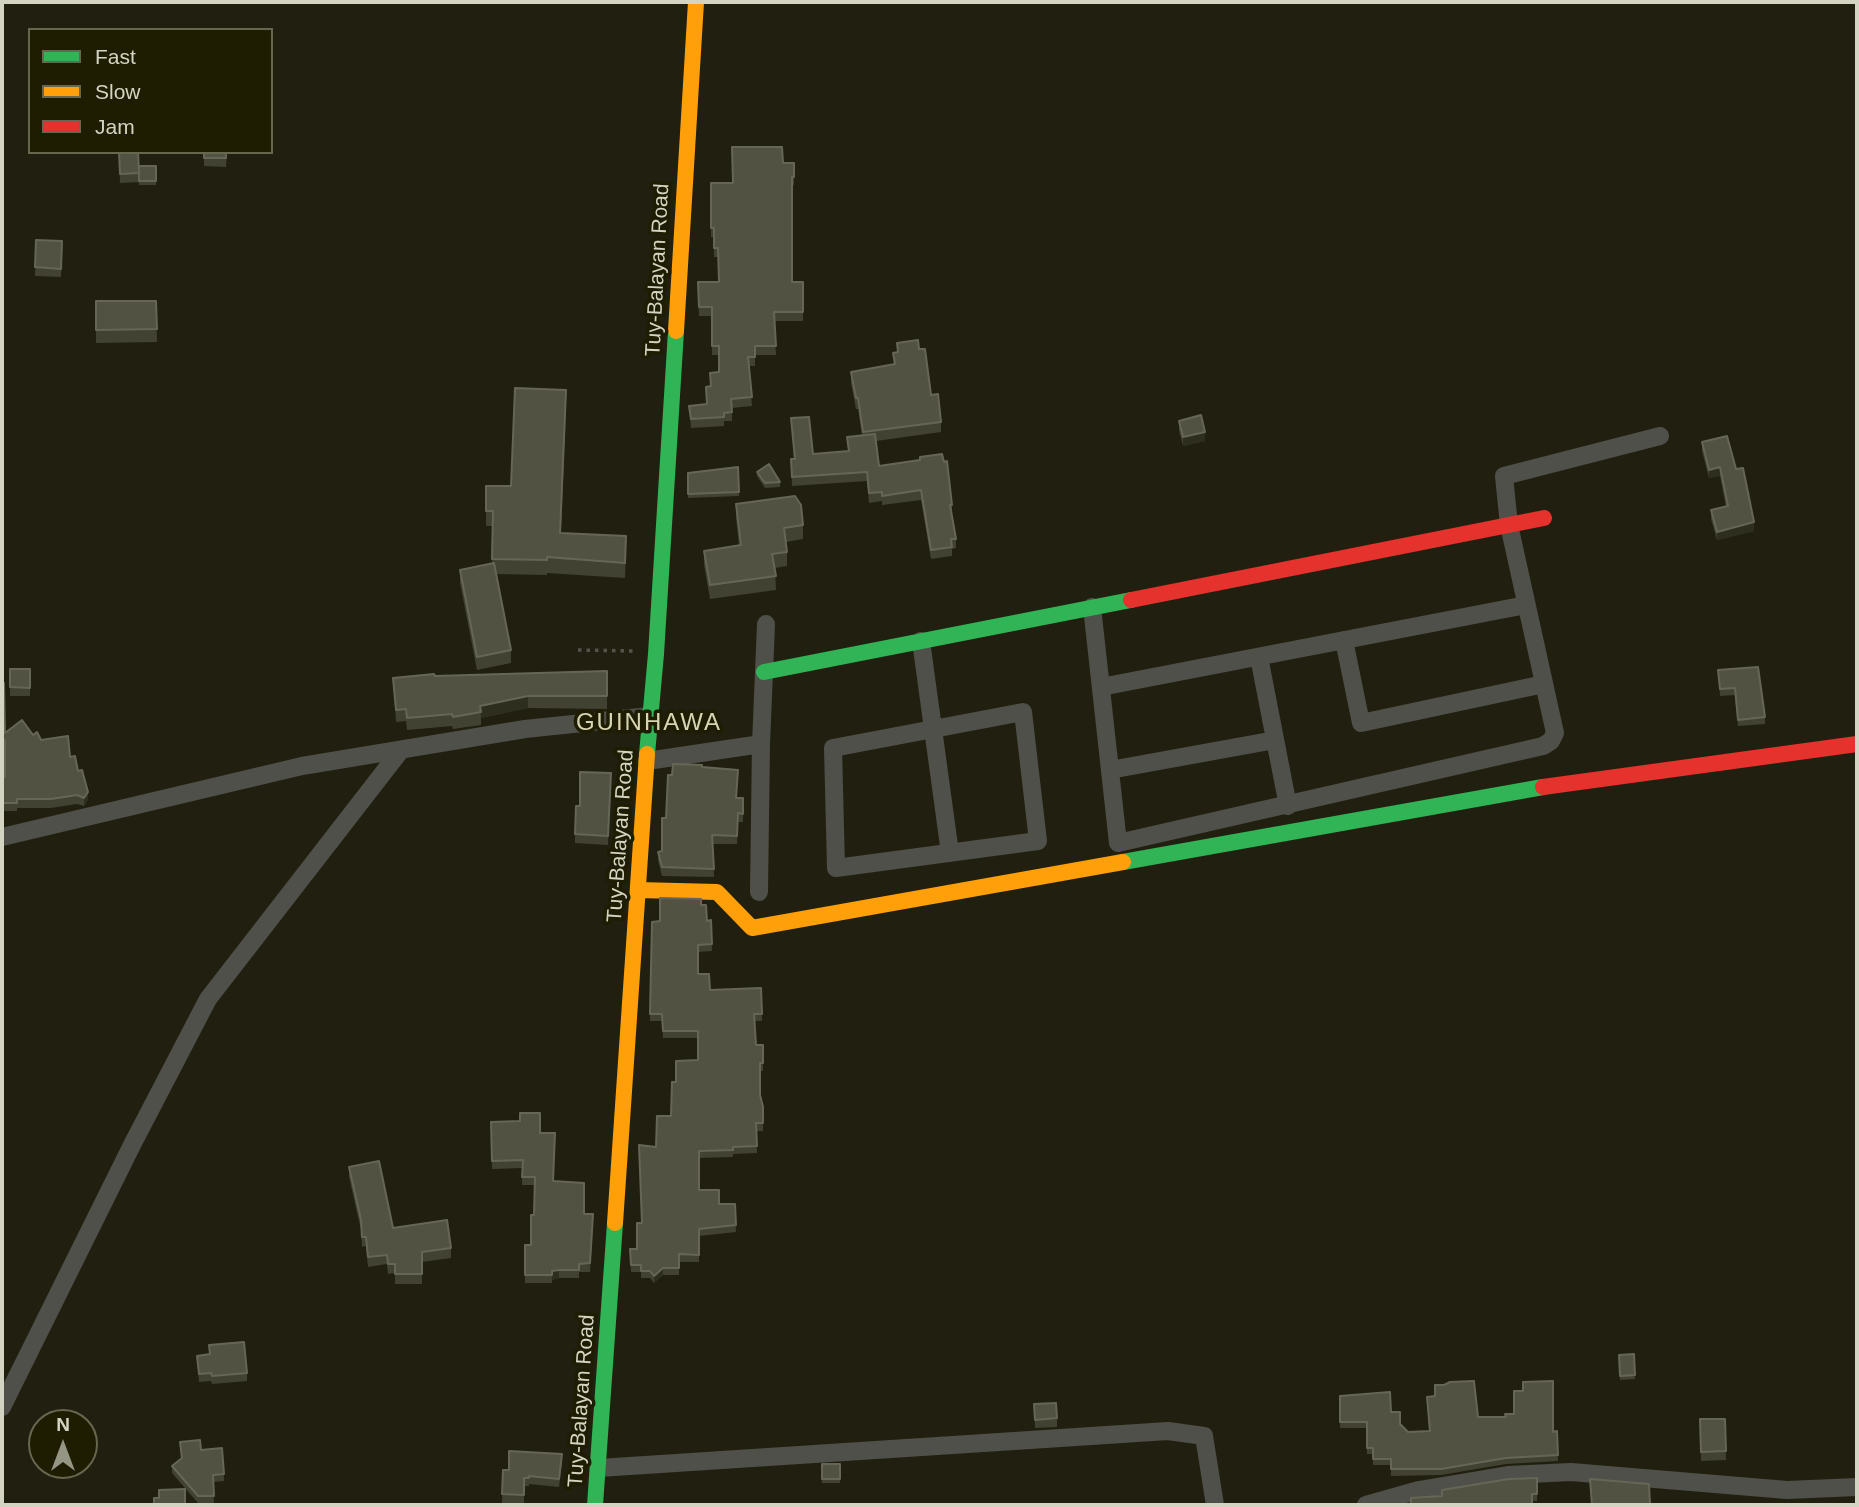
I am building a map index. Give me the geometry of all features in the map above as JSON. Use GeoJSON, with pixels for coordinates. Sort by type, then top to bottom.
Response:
{"type":"FeatureCollection","features":[{"type":"Feature","properties":{"kind":"street","name":"Tuy-Balayan Road"},"geometry":{"type":"LineString","coordinates":[[595,1505],[656,654],[696,2]]}},
{"type":"Feature","properties":{"kind":"street"},"geometry":{"type":"LineString","coordinates":[[1092,607],[1118,844],[1234,815],[1287,806],[1543,746],[1551,741],[1555,733],[1509,525],[1504,476],[1660,436]]}},
{"type":"Feature","properties":{"kind":"street"},"geometry":{"type":"LineString","coordinates":[[764,672],[1544,518]]}},
{"type":"Feature","properties":{"kind":"street"},"geometry":{"type":"LineString","coordinates":[[1101,687],[1527,605]]}},
{"type":"Feature","properties":{"kind":"street"},"geometry":{"type":"LineString","coordinates":[[759,892],[766,624]]}},
{"type":"Feature","properties":{"kind":"street"},"geometry":{"type":"LineString","coordinates":[[1344,640],[1361,723],[1544,684]]}},
{"type":"Feature","properties":{"kind":"street"},"geometry":{"type":"LineString","coordinates":[[920,641],[950,853]]}},
{"type":"Feature","properties":{"kind":"street"},"geometry":{"type":"LineString","coordinates":[[1259,657],[1287,806]]}},
{"type":"Feature","properties":{"kind":"street"},"geometry":{"type":"LineString","coordinates":[[1023,712],[1038,841],[950,853],[835,868],[833,748],[1023,712]]}},
{"type":"Feature","properties":{"kind":"street"},"geometry":{"type":"LineString","coordinates":[[2,837],[302,766],[525,729],[650,716]]}},
{"type":"Feature","properties":{"kind":"street"},"geometry":{"type":"LineString","coordinates":[[1110,770],[1275,740]]}},
{"type":"Feature","properties":{"kind":"street"},"geometry":{"type":"LineString","coordinates":[[647,761],[761,744]]}},
{"type":"Feature","properties":{"kind":"street"},"geometry":{"type":"LineString","coordinates":[[638,890],[717,892],[752,928],[1583,780],[1857,744]]}},
{"type":"Feature","properties":{"kind":"street"},"geometry":{"type":"LineString","coordinates":[[2,1407],[132,1144],[208,999],[401,750]]}},
{"type":"Feature","properties":{"kind":"street"},"geometry":{"type":"LineString","coordinates":[[599,1468],[1168,1431],[1204,1436],[1215,1505]]}},
{"type":"Feature","properties":{"kind":"street"},"geometry":{"type":"LineString","coordinates":[[1366,1505],[1419,1490],[1482,1479],[1572,1472],[1787,1490],[1857,1487]]}},
{"type":"Feature","properties":{"kind":"path"},"geometry":{"type":"LineString","coordinates":[[578,650],[656,654]]}},
{"type":"Feature","properties":{"kind":"building"},"geometry":{"type":"Polygon","coordinates":[[[732,147],[782,147],[783,163],[794,163],[792,282],[803,282],[803,312],[774,312],[776,346],[755,346],[755,357],[748,357],[752,397],[731,399],[732,412],[724,413],[724,417],[691,419],[689,406],[707,404],[706,387],[711,386],[710,373],[719,372],[719,346],[712,346],[712,307],[699,307],[698,282],[719,282],[718,248],[714,248],[714,228],[711,228],[711,183],[733,183],[732,147]]]}},
{"type":"Feature","properties":{"kind":"building"},"geometry":{"type":"Polygon","coordinates":[[[119,154],[138,154],[139,173],[120,174],[119,154]]]}},
{"type":"Feature","properties":{"kind":"building"},"geometry":{"type":"Polygon","coordinates":[[[204,154],[226,154],[226,158],[204,158],[204,154]]]}},
{"type":"Feature","properties":{"kind":"building"},"geometry":{"type":"Polygon","coordinates":[[[139,166],[156,166],[156,181],[139,181],[139,166]]]}},
{"type":"Feature","properties":{"kind":"building"},"geometry":{"type":"Polygon","coordinates":[[[36,240],[62,241],[61,269],[35,267],[36,240]]]}},
{"type":"Feature","properties":{"kind":"building"},"geometry":{"type":"Polygon","coordinates":[[[96,301],[156,301],[157,329],[96,330],[96,301]]]}},
{"type":"Feature","properties":{"kind":"building"},"geometry":{"type":"Polygon","coordinates":[[[918,340],[919,349],[925,349],[931,395],[938,394],[941,422],[863,432],[851,372],[895,364],[893,353],[898,352],[897,343],[918,340]]]}},
{"type":"Feature","properties":{"kind":"building"},"geometry":{"type":"Polygon","coordinates":[[[515,388],[566,390],[560,533],[626,536],[625,563],[547,557],[547,560],[492,559],[493,511],[486,511],[486,486],[511,486],[515,388]]]}},
{"type":"Feature","properties":{"kind":"building"},"geometry":{"type":"Polygon","coordinates":[[[1201,415],[1205,432],[1183,437],[1179,421],[1201,415]]]}},
{"type":"Feature","properties":{"kind":"building"},"geometry":{"type":"Polygon","coordinates":[[[809,417],[813,454],[849,451],[847,437],[875,434],[879,466],[942,454],[944,462],[947,461],[956,539],[951,539],[952,547],[931,550],[921,490],[882,496],[882,492],[869,493],[867,472],[792,477],[791,459],[795,459],[791,418],[809,417]]]}},
{"type":"Feature","properties":{"kind":"building"},"geometry":{"type":"Polygon","coordinates":[[[1727,436],[1736,469],[1743,468],[1754,522],[1717,532],[1711,510],[1728,506],[1720,467],[1709,470],[1702,442],[1727,436]]]}},
{"type":"Feature","properties":{"kind":"building"},"geometry":{"type":"Polygon","coordinates":[[[769,464],[780,482],[765,483],[757,472],[769,464]]]}},
{"type":"Feature","properties":{"kind":"building"},"geometry":{"type":"Polygon","coordinates":[[[738,467],[739,492],[688,494],[688,473],[738,467]]]}},
{"type":"Feature","properties":{"kind":"building"},"geometry":{"type":"Polygon","coordinates":[[[795,496],[801,505],[803,525],[784,528],[787,552],[772,554],[776,576],[710,585],[704,551],[741,545],[736,504],[795,496]]]}},
{"type":"Feature","properties":{"kind":"building"},"geometry":{"type":"Polygon","coordinates":[[[494,563],[511,650],[477,657],[460,570],[494,563]]]}},
{"type":"Feature","properties":{"kind":"building"},"geometry":{"type":"Polygon","coordinates":[[[1758,667],[1765,717],[1738,720],[1735,688],[1720,689],[1718,670],[1758,667]]]}},
{"type":"Feature","properties":{"kind":"building"},"geometry":{"type":"Polygon","coordinates":[[[10,669],[30,669],[30,688],[10,687],[10,669]]]}},
{"type":"Feature","properties":{"kind":"building"},"geometry":{"type":"Polygon","coordinates":[[[607,671],[607,696],[528,696],[480,706],[481,712],[453,717],[452,714],[407,718],[406,709],[396,710],[393,678],[434,674],[607,671]]]}},
{"type":"Feature","properties":{"kind":"building"},"geometry":{"type":"Polygon","coordinates":[[[2,683],[5,733],[22,720],[33,735],[37,732],[41,740],[68,736],[70,757],[75,756],[78,771],[82,770],[88,792],[84,798],[77,795],[51,799],[17,799],[17,803],[2,803],[5,740],[2,740],[2,683]]]}},
{"type":"Feature","properties":{"kind":"building"},"geometry":{"type":"Polygon","coordinates":[[[673,764],[738,770],[736,798],[743,798],[743,814],[738,813],[737,836],[712,835],[714,869],[662,867],[658,852],[662,851],[662,818],[666,818],[668,775],[672,775],[673,764]]]}},
{"type":"Feature","properties":{"kind":"building"},"geometry":{"type":"Polygon","coordinates":[[[580,772],[611,773],[608,836],[575,834],[576,806],[580,806],[580,772]]]}},
{"type":"Feature","properties":{"kind":"building"},"geometry":{"type":"Polygon","coordinates":[[[660,898],[701,899],[701,905],[706,905],[707,921],[711,920],[712,944],[698,945],[698,974],[709,974],[710,990],[761,988],[762,1014],[754,1014],[756,1045],[763,1045],[760,1095],[763,1123],[756,1123],[757,1146],[699,1151],[699,1190],[719,1190],[719,1204],[735,1204],[736,1225],[699,1229],[699,1255],[679,1254],[679,1268],[663,1268],[654,1276],[650,1271],[641,1271],[641,1265],[631,1265],[630,1249],[637,1249],[637,1223],[642,1223],[639,1145],[656,1147],[657,1116],[671,1116],[676,1061],[698,1060],[698,1031],[663,1031],[662,1014],[650,1014],[652,922],[660,921],[660,898]]]}},
{"type":"Feature","properties":{"kind":"building"},"geometry":{"type":"Polygon","coordinates":[[[520,1113],[540,1113],[540,1133],[555,1133],[553,1181],[584,1183],[584,1214],[593,1214],[590,1263],[579,1264],[579,1270],[552,1271],[552,1275],[525,1275],[525,1245],[531,1245],[535,1177],[522,1177],[523,1160],[492,1161],[491,1122],[520,1121],[520,1113]]]}},
{"type":"Feature","properties":{"kind":"building"},"geometry":{"type":"Polygon","coordinates":[[[379,1161],[393,1228],[447,1220],[451,1248],[422,1252],[422,1274],[395,1274],[395,1264],[388,1264],[387,1255],[368,1257],[366,1237],[362,1237],[361,1220],[349,1167],[379,1161]]]}},
{"type":"Feature","properties":{"kind":"building"},"geometry":{"type":"Polygon","coordinates":[[[244,1342],[247,1373],[212,1376],[211,1373],[199,1374],[197,1356],[210,1354],[209,1345],[244,1342]]]}},
{"type":"Feature","properties":{"kind":"building"},"geometry":{"type":"Polygon","coordinates":[[[1634,1354],[1635,1375],[1620,1376],[1619,1355],[1634,1354]]]}},
{"type":"Feature","properties":{"kind":"building"},"geometry":{"type":"Polygon","coordinates":[[[1474,1381],[1478,1417],[1506,1417],[1505,1414],[1514,1414],[1514,1391],[1523,1391],[1523,1382],[1553,1381],[1553,1432],[1557,1431],[1558,1455],[1506,1458],[1441,1469],[1391,1469],[1391,1459],[1373,1459],[1373,1448],[1367,1448],[1367,1422],[1340,1422],[1340,1396],[1390,1392],[1391,1412],[1400,1412],[1400,1424],[1408,1432],[1430,1431],[1427,1397],[1435,1396],[1435,1385],[1474,1381]]]}},
{"type":"Feature","properties":{"kind":"building"},"geometry":{"type":"Polygon","coordinates":[[[1056,1403],[1057,1418],[1035,1420],[1034,1404],[1056,1403]]]}},
{"type":"Feature","properties":{"kind":"building"},"geometry":{"type":"Polygon","coordinates":[[[1700,1419],[1725,1419],[1726,1451],[1701,1452],[1700,1419]]]}},
{"type":"Feature","properties":{"kind":"building"},"geometry":{"type":"Polygon","coordinates":[[[200,1440],[201,1450],[222,1448],[224,1474],[213,1475],[214,1496],[198,1496],[172,1466],[182,1458],[180,1442],[200,1440]]]}},
{"type":"Feature","properties":{"kind":"building"},"geometry":{"type":"Polygon","coordinates":[[[509,1451],[562,1454],[559,1479],[529,1476],[524,1478],[524,1495],[502,1494],[503,1470],[509,1470],[509,1451]]]}},
{"type":"Feature","properties":{"kind":"building"},"geometry":{"type":"Polygon","coordinates":[[[822,1464],[840,1464],[840,1479],[822,1479],[822,1464]]]}},
{"type":"Feature","properties":{"kind":"building"},"geometry":{"type":"Polygon","coordinates":[[[1537,1478],[1537,1494],[1532,1494],[1532,1505],[1411,1505],[1411,1498],[1442,1496],[1442,1490],[1509,1479],[1537,1478]]]}},
{"type":"Feature","properties":{"kind":"building"},"geometry":{"type":"Polygon","coordinates":[[[1590,1479],[1649,1484],[1650,1505],[1592,1505],[1590,1479]]]}},
{"type":"Feature","properties":{"kind":"building"},"geometry":{"type":"Polygon","coordinates":[[[185,1489],[185,1505],[154,1505],[154,1498],[159,1498],[159,1490],[185,1489]]]}},
{"type":"Feature","properties":{"kind":"traffic: fast"},"geometry":{"type":"LineString","coordinates":[[647,754],[656,654],[676,331]]}},
{"type":"Feature","properties":{"kind":"traffic: fast"},"geometry":{"type":"LineString","coordinates":[[764,672],[1131,600]]}},
{"type":"Feature","properties":{"kind":"traffic: fast"},"geometry":{"type":"LineString","coordinates":[[1123,862],[1543,787]]}},
{"type":"Feature","properties":{"kind":"traffic: fast"},"geometry":{"type":"LineString","coordinates":[[595,1505],[615,1223]]}},
{"type":"Feature","properties":{"kind":"traffic: slow"},"geometry":{"type":"LineString","coordinates":[[676,331],[696,2]]}},
{"type":"Feature","properties":{"kind":"traffic: slow"},"geometry":{"type":"LineString","coordinates":[[615,1223],[647,754]]}},
{"type":"Feature","properties":{"kind":"traffic: slow"},"geometry":{"type":"LineString","coordinates":[[638,890],[717,892],[752,928],[1123,862]]}},
{"type":"Feature","properties":{"kind":"traffic: jam"},"geometry":{"type":"LineString","coordinates":[[1131,600],[1544,518]]}},
{"type":"Feature","properties":{"kind":"traffic: jam"},"geometry":{"type":"LineString","coordinates":[[1543,787],[1857,744]]}},
{"type":"Feature","properties":{"kind":"district","name":"GUINHAWA"},"geometry":{"type":"Point","coordinates":[649,723]}}]}
